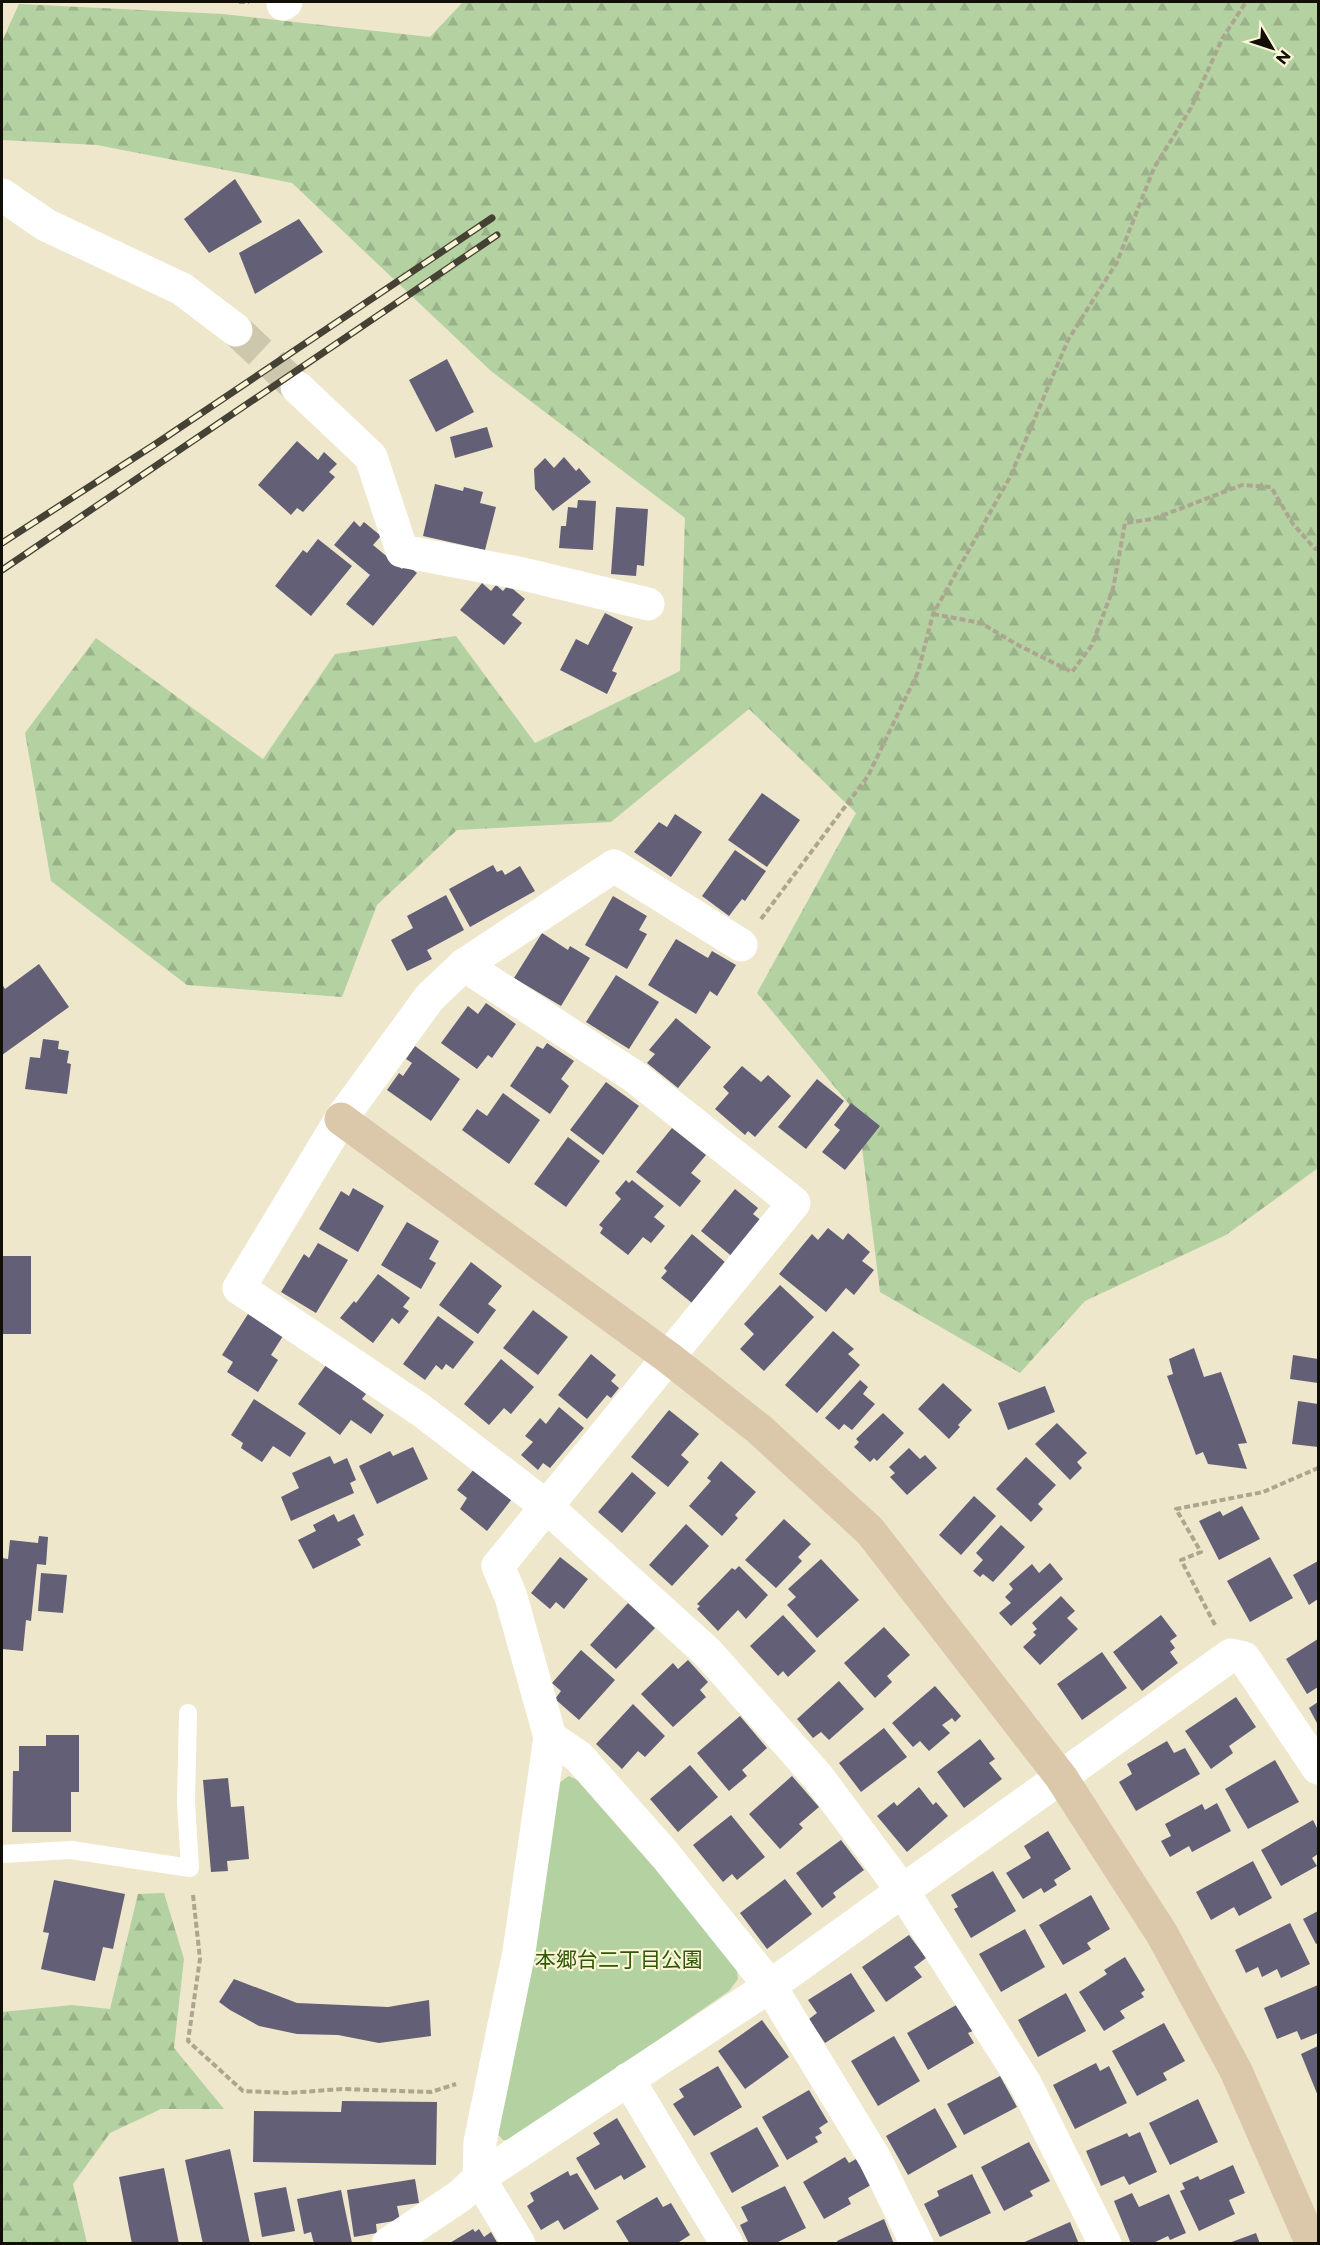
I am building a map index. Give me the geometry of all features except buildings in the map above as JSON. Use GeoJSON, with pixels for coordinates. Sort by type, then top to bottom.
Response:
{"type":"FeatureCollection","features":[{"type":"Feature","properties":{"kind":"street"},"geometry":{"type":"LineString","coordinates":[[2,195],[46,225],[182,289],[236,330]]}},
{"type":"Feature","properties":{"kind":"street"},"geometry":{"type":"LineString","coordinates":[[297,387],[371,457],[402,551],[523,574],[648,604]]}},
{"type":"Feature","properties":{"kind":"street"},"geometry":{"type":"LineString","coordinates":[[741,945],[615,866],[464,965],[430,997],[341,1119],[238,1288],[422,1411],[546,1506],[708,1653],[818,1777],[902,1890],[1026,2085],[1105,2244]]}},
{"type":"Feature","properties":{"kind":"street"},"geometry":{"type":"LineString","coordinates":[[464,965],[635,1077],[794,1203],[498,1566],[511,1597],[550,1737],[519,1952],[480,2142],[479,2178],[519,2244]]}},
{"type":"Feature","properties":{"kind":"street"},"geometry":{"type":"LineString","coordinates":[[341,1119],[669,1358],[759,1429],[870,1531],[1061,1778],[1162,1934],[1236,2071],[1312,2244]]}},
{"type":"Feature","properties":{"kind":"street"},"geometry":{"type":"LineString","coordinates":[[388,2244],[460,2196],[479,2178],[770,1986],[1231,1655],[1244,1658],[1318,1768]]}},
{"type":"Feature","properties":{"kind":"street"},"geometry":{"type":"LineString","coordinates":[[550,1737],[579,1757],[659,1848],[770,1986],[874,2157],[917,2244]]}},
{"type":"Feature","properties":{"kind":"street"},"geometry":{"type":"LineString","coordinates":[[628,2079],[727,2244]]}},
{"type":"Feature","properties":{"kind":"lane"},"geometry":{"type":"LineString","coordinates":[[2,1854],[71,1850],[190,1868],[186,1802],[188,1713]]}},
{"type":"Feature","properties":{"kind":"path"},"geometry":{"type":"LineString","coordinates":[[741,945],[868,776],[918,672],[933,614],[1010,477],[1068,340],[1117,262],[1154,168],[1191,108],[1222,39],[1245,2]]}},
{"type":"Feature","properties":{"kind":"path"},"geometry":{"type":"LineString","coordinates":[[933,614],[981,623],[1016,644],[1072,672],[1092,645],[1113,589],[1125,524],[1153,519],[1242,485],[1271,487],[1293,524],[1315,549],[1318,548]]}},
{"type":"Feature","properties":{"kind":"path"},"geometry":{"type":"LineString","coordinates":[[1231,1655],[1181,1560],[1201,1552],[1176,1509],[1263,1492],[1318,1468]]}},
{"type":"Feature","properties":{"kind":"path"},"geometry":{"type":"LineString","coordinates":[[190,1868],[200,1959],[188,2041],[243,2091],[288,2093],[342,2089],[431,2091],[494,2072]]}},
{"type":"Feature","properties":{"kind":"green space"},"geometry":{"type":"Polygon","coordinates":[[[463,2],[1318,2],[1318,1168],[1226,1235],[1085,1301],[1020,1373],[880,1292],[858,1115],[757,993],[856,813],[749,709],[611,822],[457,830],[377,905],[342,997],[187,985],[51,881],[25,733],[96,638],[263,759],[335,654],[456,636],[535,743],[680,671],[685,518],[491,371],[292,183],[97,145],[2,140],[2,41],[19,4],[223,14],[430,37],[463,2]]]}},
{"type":"Feature","properties":{"kind":"green space","name":"本郷台二丁目公園"},"geometry":{"type":"Polygon","coordinates":[[[569,1776],[587,1785],[736,1964],[738,1979],[729,1991],[514,2140],[503,2140],[491,2127],[553,1787],[569,1776]]]}},
{"type":"Feature","properties":{"kind":"green space"},"geometry":{"type":"Polygon","coordinates":[[[164,1893],[184,1959],[174,2048],[224,2109],[161,2109],[110,2133],[73,2184],[87,2243],[2,2243],[2,2012],[72,2005],[110,2009],[138,1894],[164,1893]]]}},
{"type":"Feature","properties":{"kind":"tunnel"},"geometry":{"type":"LineString","coordinates":[[236,330],[297,387]]}},
{"type":"Feature","properties":{"kind":"railway"},"geometry":{"type":"LineString","coordinates":[[2,543],[154,445],[492,218]]}},
{"type":"Feature","properties":{"kind":"railway"},"geometry":{"type":"LineString","coordinates":[[2,570],[497,235]]}}]}
